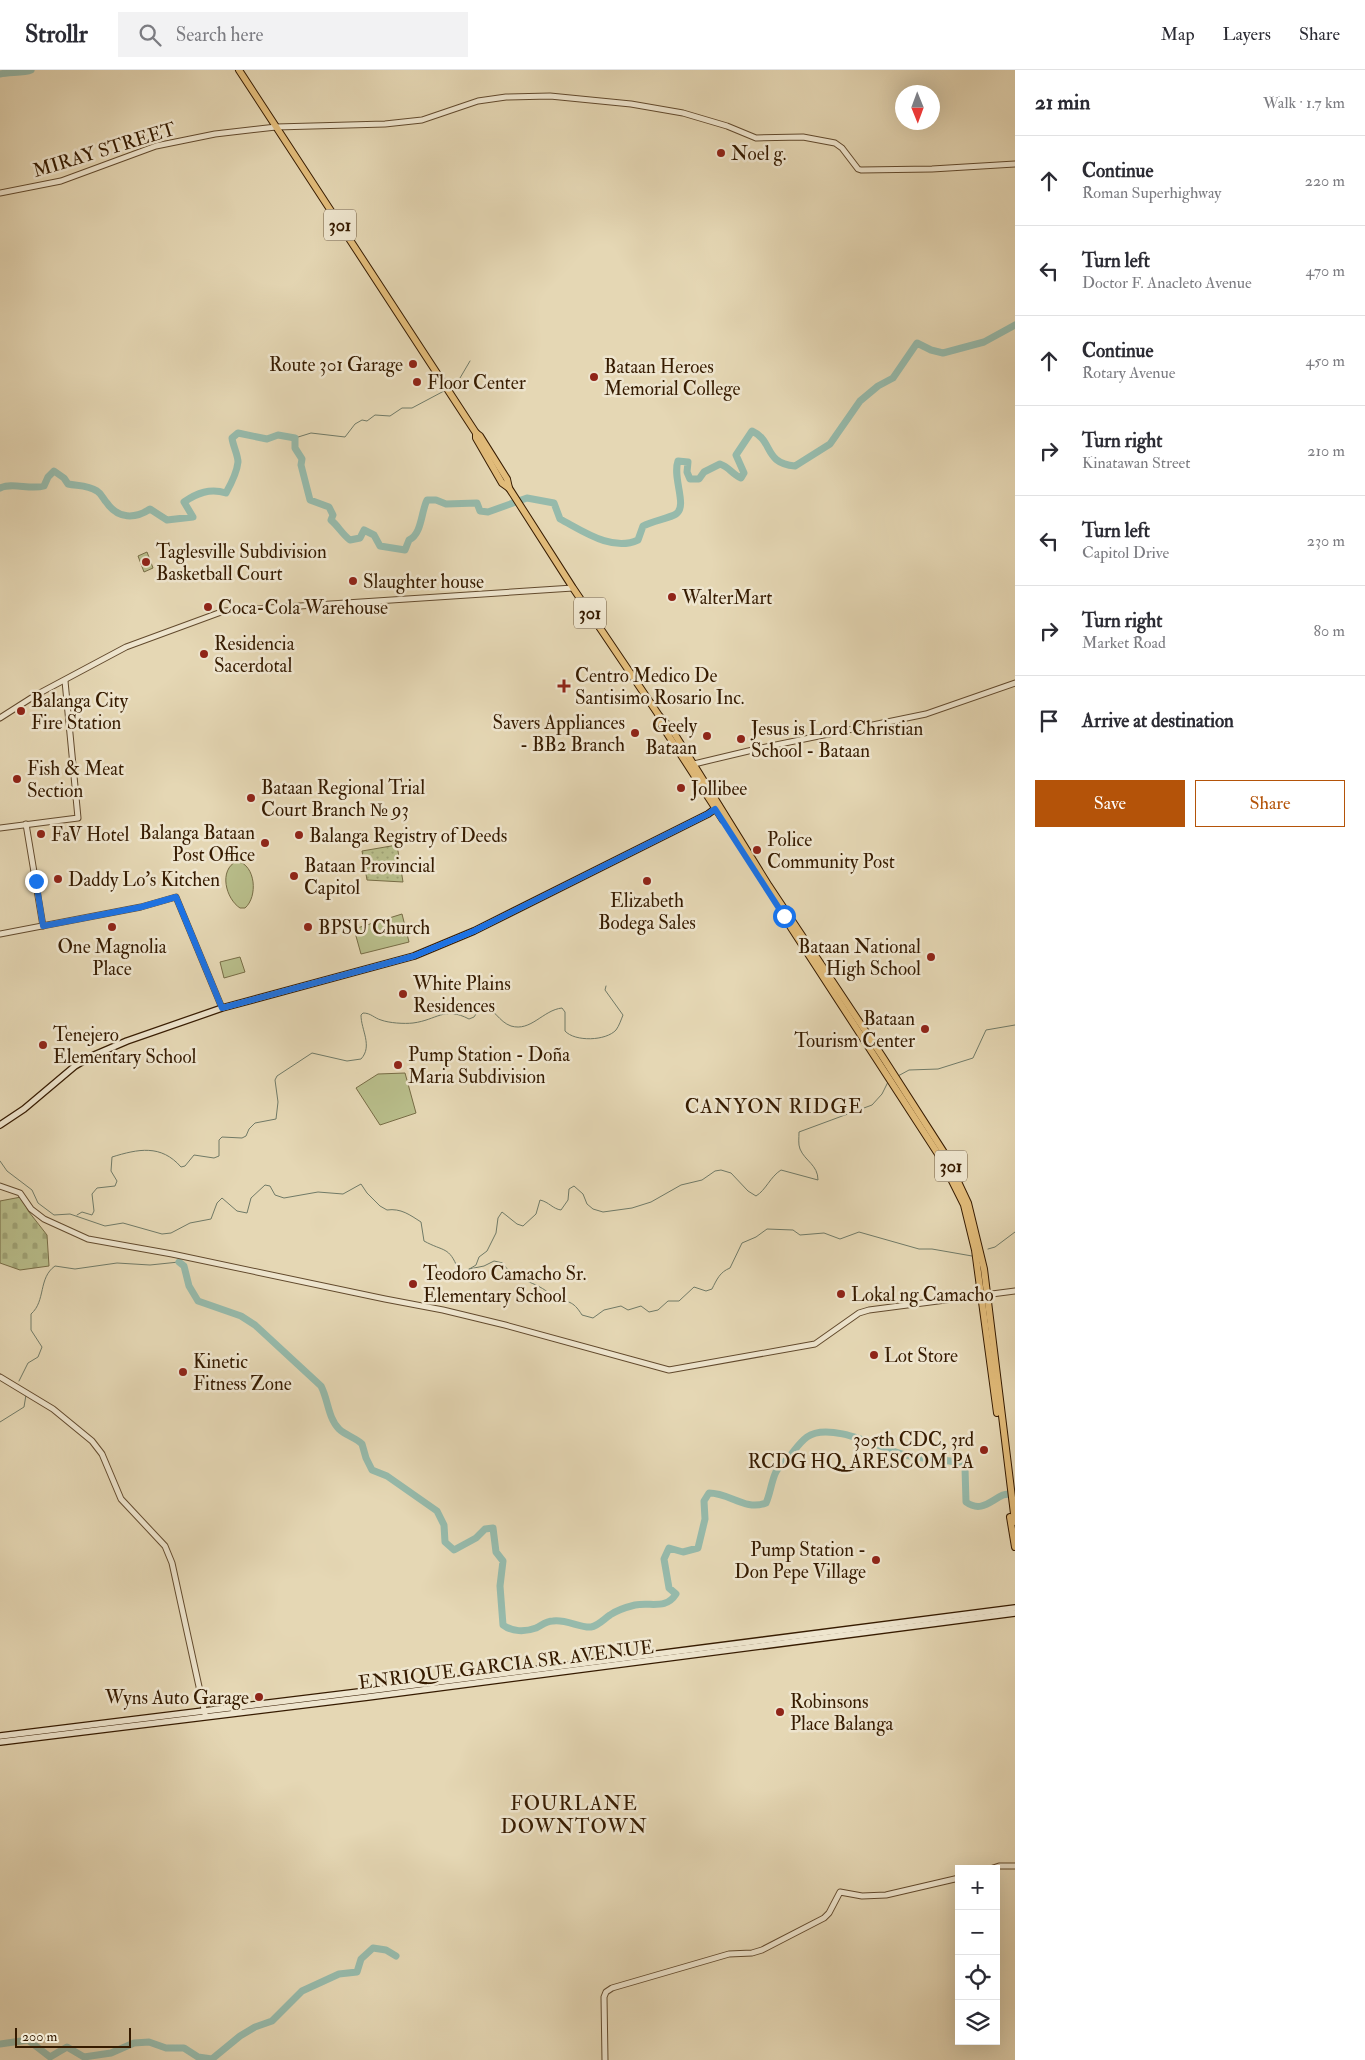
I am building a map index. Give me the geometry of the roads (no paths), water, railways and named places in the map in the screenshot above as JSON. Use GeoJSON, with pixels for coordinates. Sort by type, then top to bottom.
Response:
{"type":"FeatureCollection","features":[{"type":"Feature","properties":{"kind":"main road","name":"301"},"geometry":{"type":"LineString","coordinates":[[239,70],[441,380],[476,433],[480,436],[507,479],[509,488],[571,586],[694,764],[717,807]]}},
{"type":"Feature","properties":{"kind":"main road","name":"301"},"geometry":{"type":"LineString","coordinates":[[660,717],[661,724],[769,886],[889,1073],[945,1154],[968,1203],[980,1248],[983,1295],[1008,1491],[1015,1522]]}},
{"type":"Feature","properties":{"kind":"main road"},"geometry":{"type":"LineString","coordinates":[[0,1125],[24,1109],[74,1066],[92,1056],[127,1041],[222,1008],[407,958],[474,931],[708,814],[717,807]]}},
{"type":"Feature","properties":{"kind":"main road","name":"301"},"geometry":{"type":"LineString","coordinates":[[1011,1507],[1015,1547]]}},
{"type":"Feature","properties":{"kind":"main road","name":"ENRIQUE GARCIA SR. AVENUE"},"geometry":{"type":"LineString","coordinates":[[367,1694],[1015,1608]]}},
{"type":"Feature","properties":{"kind":"main road","name":"ENRIQUE GARCIA SR. AVENUE"},"geometry":{"type":"LineString","coordinates":[[0,1742],[204,1714],[1015,1613]]}},
{"type":"Feature","properties":{"kind":"main road","name":"ENRIQUE GARCIA SR. AVENUE"},"geometry":{"type":"LineString","coordinates":[[0,1736],[204,1714]]}},
{"type":"Feature","properties":{"kind":"street","name":"MIRAY STREET"},"geometry":{"type":"LineString","coordinates":[[0,193],[61,181],[162,145],[215,134],[276,127],[385,124],[422,120],[478,101],[506,96],[550,96],[631,104],[683,114],[727,126],[756,138],[803,137],[835,143],[842,148],[858,169],[862,170],[932,169],[1015,164]]}},
{"type":"Feature","properties":{"kind":"street"},"geometry":{"type":"LineString","coordinates":[[0,718],[36,695],[126,647],[224,611],[571,586]]}},
{"type":"Feature","properties":{"kind":"street"},"geometry":{"type":"LineString","coordinates":[[0,828],[78,818],[65,681]]}},
{"type":"Feature","properties":{"kind":"street"},"geometry":{"type":"LineString","coordinates":[[694,764],[761,748],[926,714],[1015,683]]}},
{"type":"Feature","properties":{"kind":"street"},"geometry":{"type":"LineString","coordinates":[[26,824],[43,926]]}},
{"type":"Feature","properties":{"kind":"street"},"geometry":{"type":"LineString","coordinates":[[0,934],[141,907],[176,897],[222,1008]]}},
{"type":"Feature","properties":{"kind":"street"},"geometry":{"type":"LineString","coordinates":[[0,1186],[20,1193],[32,1209],[44,1220],[88,1239],[172,1254],[443,1310],[505,1324],[669,1370],[815,1344],[859,1313],[869,1310],[1015,1291]]}},
{"type":"Feature","properties":{"kind":"street"},"geometry":{"type":"LineString","coordinates":[[0,1377],[53,1409],[92,1441],[102,1454],[121,1499],[165,1546],[172,1563],[204,1714]]}},
{"type":"Feature","properties":{"kind":"street"},"geometry":{"type":"LineString","coordinates":[[1000,1866],[1015,1866]]}},
{"type":"Feature","properties":{"kind":"street"},"geometry":{"type":"LineString","coordinates":[[605,2060],[604,1997],[606,1992],[612,1988],[729,1954],[752,1953],[762,1950],[824,1918],[829,1913],[840,1892],[862,1896],[886,1894],[955,1879]]}},
{"type":"Feature","properties":{"kind":"waterway"},"geometry":{"type":"LineString","coordinates":[[0,74],[31,70]]}},
{"type":"Feature","properties":{"kind":"waterway"},"geometry":{"type":"LineString","coordinates":[[0,488],[5,486],[44,486],[48,477],[54,471],[64,478],[68,484],[94,489],[111,508],[121,515],[138,515],[150,509],[167,520],[193,517],[184,502],[204,492],[226,493],[230,486],[238,462],[232,438],[238,433],[267,439],[278,435],[295,438],[295,448],[302,459],[301,465],[310,500],[329,507],[333,515],[331,520],[350,540],[360,538],[364,530],[374,535],[380,546],[405,550],[409,540],[419,528],[427,500],[436,500],[446,504],[477,503],[480,511],[488,512],[527,498],[554,503],[560,519],[598,539],[608,542],[628,543],[638,540],[643,526],[676,514],[679,510],[681,505],[677,475],[678,461],[688,462],[687,472],[690,479],[699,479],[704,472],[720,464],[741,478],[744,473],[736,455],[752,431],[764,440],[778,461],[795,466],[830,444],[860,401],[878,386],[893,378],[917,343],[931,350],[943,353],[984,342],[1015,325]]}},
{"type":"Feature","properties":{"kind":"waterway"},"geometry":{"type":"LineString","coordinates":[[450,388],[460,378],[470,361]]}},
{"type":"Feature","properties":{"kind":"waterway"},"geometry":{"type":"LineString","coordinates":[[295,438],[311,433],[345,437],[355,424],[362,420],[367,421],[375,415],[390,416],[402,408],[412,408],[444,391]]}},
{"type":"Feature","properties":{"kind":"waterway"},"geometry":{"type":"LineString","coordinates":[[77,1215],[82,1212],[92,1215],[94,1211],[92,1194],[97,1188],[115,1186],[117,1181],[111,1171],[112,1157],[149,1150],[165,1155],[181,1167],[185,1166],[194,1155],[214,1158],[219,1156],[219,1140],[222,1137],[242,1138],[246,1136],[249,1129],[255,1123],[276,1119],[278,1102],[275,1080],[277,1076],[312,1053],[347,1061],[361,1059],[366,1049],[366,1038],[361,1021],[363,1013],[384,1021],[397,1023],[421,1021],[447,1014],[460,1015],[469,1019],[474,1017],[482,1005],[490,1009],[507,1024],[518,1027],[525,1026],[549,1012],[562,1008],[565,1012],[565,1031],[576,1037],[590,1039],[611,1034],[616,1030],[623,1015],[605,990],[606,986]]}},
{"type":"Feature","properties":{"kind":"waterway"},"geometry":{"type":"LineString","coordinates":[[898,1076],[909,1070],[938,1069],[973,1058],[986,1030],[1015,1025]]}},
{"type":"Feature","properties":{"kind":"waterway"},"geometry":{"type":"LineString","coordinates":[[0,1161],[7,1171],[32,1190],[38,1203],[54,1215],[70,1214],[105,1226],[123,1223],[162,1234],[171,1233],[190,1223],[211,1219],[217,1203],[222,1198],[237,1211],[247,1213],[251,1198],[265,1185],[270,1186],[275,1195],[284,1198],[318,1192],[343,1194],[361,1184],[380,1206],[387,1210],[397,1210],[405,1213],[421,1222],[424,1241],[445,1250],[452,1256],[458,1269],[466,1271],[476,1265],[479,1257],[487,1251],[496,1233],[498,1218],[502,1212],[517,1224],[523,1226],[536,1214],[540,1200],[561,1210],[568,1200],[569,1189],[574,1186],[583,1194],[587,1204],[593,1209],[603,1212],[632,1208],[651,1202],[681,1185],[702,1180],[715,1171],[721,1170],[731,1173],[748,1191],[756,1196],[781,1170],[818,1180],[814,1167],[800,1149],[799,1132],[872,1105],[882,1094],[888,1082]]}},
{"type":"Feature","properties":{"kind":"waterway"},"geometry":{"type":"LineString","coordinates":[[469,1269],[484,1266],[494,1261],[503,1263],[514,1275],[573,1304],[582,1315],[593,1318],[604,1310],[621,1306],[628,1310],[641,1306],[649,1312],[658,1310],[668,1301],[679,1301],[694,1287],[706,1291],[712,1289],[721,1274],[730,1268],[742,1243],[756,1237],[767,1229],[793,1230],[800,1235],[824,1233],[840,1239],[859,1232],[919,1249],[932,1249],[972,1256]]}},
{"type":"Feature","properties":{"kind":"waterway"},"geometry":{"type":"LineString","coordinates":[[988,1249],[995,1247],[1015,1232]]}},
{"type":"Feature","properties":{"kind":"waterway"},"geometry":{"type":"LineString","coordinates":[[19,1381],[28,1363],[38,1357],[42,1347],[31,1330],[31,1314],[39,1303],[46,1277],[55,1266],[75,1269],[117,1263],[150,1265],[179,1262]]}},
{"type":"Feature","properties":{"kind":"waterway"},"geometry":{"type":"LineString","coordinates":[[179,1262],[184,1266],[189,1286],[198,1301],[241,1316],[255,1325],[321,1386],[335,1425],[362,1444],[372,1470],[387,1476],[437,1511],[444,1525],[445,1542],[454,1550],[476,1538],[485,1529],[493,1528],[496,1552],[503,1561],[500,1586],[503,1625],[510,1629],[527,1630],[536,1628],[544,1623],[558,1621],[591,1627],[625,1608],[641,1604],[663,1604],[668,1602],[676,1594],[669,1588],[664,1559],[669,1548],[683,1552],[698,1548],[705,1519],[704,1501],[709,1493],[751,1505],[766,1503],[778,1469],[804,1439],[816,1433],[841,1434],[917,1458],[947,1460],[962,1464],[965,1468],[966,1502],[971,1505],[985,1505],[1003,1495],[1015,1493]]}},
{"type":"Feature","properties":{"kind":"waterway"},"geometry":{"type":"LineString","coordinates":[[0,1422],[24,1407],[26,1395]]}},
{"type":"Feature","properties":{"kind":"waterway"},"geometry":{"type":"LineString","coordinates":[[0,2044],[28,2040],[50,2057],[67,2047],[84,2057],[111,2053],[134,2043],[149,2042],[166,2048],[184,2048],[198,2057],[212,2059],[240,2036],[255,2027],[272,2021],[302,1991],[339,1974],[357,1972],[361,1959],[373,1948],[386,1950],[396,1956]]}},
{"type":"Feature","properties":{"kind":"place","name":"Noel g."},"geometry":{"type":"Point","coordinates":[721,153]}},
{"type":"Feature","properties":{"kind":"place","name":"Route 301 Garage"},"geometry":{"type":"Point","coordinates":[413,364]}},
{"type":"Feature","properties":{"kind":"place","name":"Bataan Heroes Memorial College"},"geometry":{"type":"Point","coordinates":[594,377]}},
{"type":"Feature","properties":{"kind":"place","name":"Floor Center"},"geometry":{"type":"Point","coordinates":[417,382]}},
{"type":"Feature","properties":{"kind":"place","name":"Taglesville Subdivision Basketball Court"},"geometry":{"type":"Point","coordinates":[146,562]}},
{"type":"Feature","properties":{"kind":"place","name":"Slaughter house"},"geometry":{"type":"Point","coordinates":[353,581]}},
{"type":"Feature","properties":{"kind":"place","name":"WalterMart"},"geometry":{"type":"Point","coordinates":[672,597]}},
{"type":"Feature","properties":{"kind":"place","name":"Coca-Cola Warehouse"},"geometry":{"type":"Point","coordinates":[208,607]}},
{"type":"Feature","properties":{"kind":"place","name":"Residencia Sacerdotal"},"geometry":{"type":"Point","coordinates":[204,654]}},
{"type":"Feature","properties":{"kind":"place","name":"Centro Medico De Santisimo Rosario Inc."},"geometry":{"type":"Point","coordinates":[564,686]}},
{"type":"Feature","properties":{"kind":"place","name":"Balanga City Fire Station"},"geometry":{"type":"Point","coordinates":[21,711]}},
{"type":"Feature","properties":{"kind":"place","name":"Savers Appliances - BB2 Branch"},"geometry":{"type":"Point","coordinates":[635,733]}},
{"type":"Feature","properties":{"kind":"place","name":"Geely Bataan"},"geometry":{"type":"Point","coordinates":[707,736]}},
{"type":"Feature","properties":{"kind":"place","name":"Jesus is Lord Christian School - Bataan"},"geometry":{"type":"Point","coordinates":[741,739]}},
{"type":"Feature","properties":{"kind":"place","name":"Fish & Meat Section"},"geometry":{"type":"Point","coordinates":[17,779]}},
{"type":"Feature","properties":{"kind":"place","name":"Jollibee"},"geometry":{"type":"Point","coordinates":[681,788]}},
{"type":"Feature","properties":{"kind":"place","name":"Bataan Regional Trial Court Branch № 93"},"geometry":{"type":"Point","coordinates":[251,798]}},
{"type":"Feature","properties":{"kind":"place","name":"FaV Hotel"},"geometry":{"type":"Point","coordinates":[41,834]}},
{"type":"Feature","properties":{"kind":"place","name":"Balanga Registry of Deeds"},"geometry":{"type":"Point","coordinates":[299,835]}},
{"type":"Feature","properties":{"kind":"place","name":"Balanga Bataan Post Office"},"geometry":{"type":"Point","coordinates":[265,843]}},
{"type":"Feature","properties":{"kind":"place","name":"Police Community Post"},"geometry":{"type":"Point","coordinates":[757,850]}},
{"type":"Feature","properties":{"kind":"place","name":"Bataan Provincial Capitol"},"geometry":{"type":"Point","coordinates":[294,876]}},
{"type":"Feature","properties":{"kind":"place","name":"Daddy Lo's Kitchen"},"geometry":{"type":"Point","coordinates":[58,879]}},
{"type":"Feature","properties":{"kind":"place","name":"Elizabeth Bodega Sales"},"geometry":{"type":"Point","coordinates":[647,881]}},
{"type":"Feature","properties":{"kind":"place","name":"One Magnolia Place"},"geometry":{"type":"Point","coordinates":[112,927]}},
{"type":"Feature","properties":{"kind":"place","name":"BPSU Church"},"geometry":{"type":"Point","coordinates":[308,927]}},
{"type":"Feature","properties":{"kind":"place","name":"Bataan National High School"},"geometry":{"type":"Point","coordinates":[931,957]}},
{"type":"Feature","properties":{"kind":"place","name":"White Plains Residences"},"geometry":{"type":"Point","coordinates":[403,994]}},
{"type":"Feature","properties":{"kind":"place","name":"Bataan Tourism Center"},"geometry":{"type":"Point","coordinates":[925,1029]}},
{"type":"Feature","properties":{"kind":"place","name":"Tenejero Elementary School"},"geometry":{"type":"Point","coordinates":[43,1045]}},
{"type":"Feature","properties":{"kind":"place","name":"Pump Station - Doña Maria Subdivision"},"geometry":{"type":"Point","coordinates":[398,1065]}},
{"type":"Feature","properties":{"kind":"place","name":"Teodoro Camacho Sr. Elementary School"},"geometry":{"type":"Point","coordinates":[413,1284]}},
{"type":"Feature","properties":{"kind":"place","name":"Lokal ng Camacho"},"geometry":{"type":"Point","coordinates":[841,1294]}},
{"type":"Feature","properties":{"kind":"place","name":"Lot Store"},"geometry":{"type":"Point","coordinates":[874,1355]}},
{"type":"Feature","properties":{"kind":"place","name":"Kinetic Fitness Zone"},"geometry":{"type":"Point","coordinates":[183,1372]}},
{"type":"Feature","properties":{"kind":"place","name":"305th CDC, 3rd RCDG HQ, ARESCOM PA"},"geometry":{"type":"Point","coordinates":[984,1450]}},
{"type":"Feature","properties":{"kind":"place","name":"Pump Station - Don Pepe Village"},"geometry":{"type":"Point","coordinates":[876,1560]}},
{"type":"Feature","properties":{"kind":"place","name":"Wyns Auto Garage"},"geometry":{"type":"Point","coordinates":[259,1697]}},
{"type":"Feature","properties":{"kind":"place","name":"Robinsons Place Balanga"},"geometry":{"type":"Point","coordinates":[780,1712]}},
{"type":"Feature","properties":{"kind":"district","name":"CANYON RIDGE"},"geometry":{"type":"Point","coordinates":[774,1106]}},
{"type":"Feature","properties":{"kind":"district","name":"FOURLANE DOWNTOWN"},"geometry":{"type":"Point","coordinates":[574,1814]}}]}
